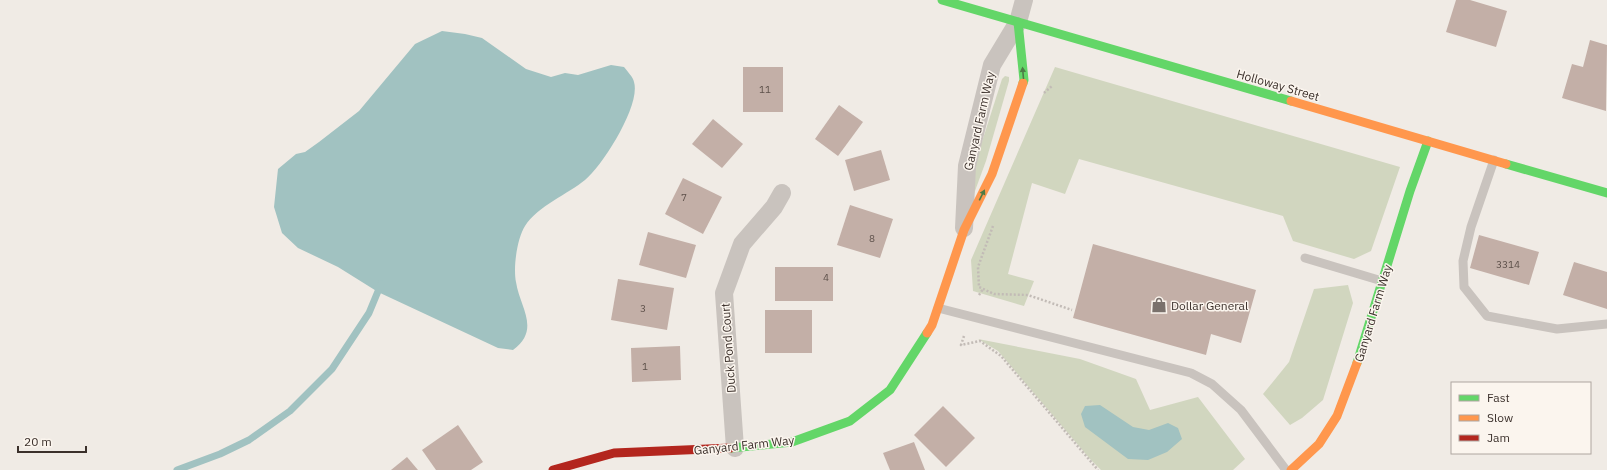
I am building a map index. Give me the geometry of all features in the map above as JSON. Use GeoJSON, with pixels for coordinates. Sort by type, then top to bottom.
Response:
{"type":"FeatureCollection","features":[{"type":"Feature","properties":{"kind":"main road","name":"Holloway Street"},"geometry":{"type":"LineString","coordinates":[[942,0],[1607,193]]}},
{"type":"Feature","properties":{"kind":"main road","name":"Ganyard Farm Way"},"geometry":{"type":"LineString","coordinates":[[553,470],[614,453],[735,448],[792,442],[850,421],[890,390],[932,325],[964,230],[992,174],[1024,80],[1018,22]]}},
{"type":"Feature","properties":{"kind":"main road","name":"Ganyard Farm Way"},"geometry":{"type":"LineString","coordinates":[[1291,470],[1319,444],[1337,416],[1355,369],[1410,191],[1428,141]]}},
{"type":"Feature","properties":{"kind":"street"},"geometry":{"type":"LineString","coordinates":[[1018,22],[1024,0]]}},
{"type":"Feature","properties":{"kind":"street","name":"Ganyard Farm Way"},"geometry":{"type":"LineString","coordinates":[[964,230],[967,166],[992,65],[1018,22]]}},
{"type":"Feature","properties":{"kind":"street","name":"Duck Pond Court"},"geometry":{"type":"LineString","coordinates":[[735,448],[724,293],[742,244],[774,207],[782,193]]}},
{"type":"Feature","properties":{"kind":"lane"},"geometry":{"type":"LineString","coordinates":[[1494,160],[1469,234],[1463,261],[1464,287],[1487,316],[1557,329],[1607,324]]}},
{"type":"Feature","properties":{"kind":"lane"},"geometry":{"type":"LineString","coordinates":[[1305,258],[1382,281]]}},
{"type":"Feature","properties":{"kind":"lane"},"geometry":{"type":"LineString","coordinates":[[938,308],[1192,373],[1212,384],[1241,410],[1286,470]]}},
{"type":"Feature","properties":{"kind":"path"},"geometry":{"type":"LineString","coordinates":[[1040,97],[1052,86]]}},
{"type":"Feature","properties":{"kind":"path"},"geometry":{"type":"LineString","coordinates":[[995,222],[978,267],[979,287],[994,294],[1028,295],[1072,310]]}},
{"type":"Feature","properties":{"kind":"path"},"geometry":{"type":"LineString","coordinates":[[978,295],[983,289]]}},
{"type":"Feature","properties":{"kind":"path"},"geometry":{"type":"LineString","coordinates":[[964,336],[961,344],[980,342],[1001,356],[1098,470]]}},
{"type":"Feature","properties":{"kind":"green space"},"geometry":{"type":"Polygon","coordinates":[[[1055,67],[1400,167],[1371,251],[1354,259],[1293,241],[1283,216],[1079,159],[1065,194],[1032,183],[1008,274],[1034,281],[1024,306],[973,291],[971,260],[1055,67]]]}},
{"type":"Feature","properties":{"kind":"green space"},"geometry":{"type":"Polygon","coordinates":[[[1005,76],[1009,77],[1009,81],[986,161],[968,210],[973,170],[1002,79],[1005,76]]]}},
{"type":"Feature","properties":{"kind":"green space"},"geometry":{"type":"Polygon","coordinates":[[[1348,285],[1353,303],[1323,400],[1302,418],[1290,425],[1263,394],[1289,362],[1314,289],[1348,285]]]}},
{"type":"Feature","properties":{"kind":"green space"},"geometry":{"type":"Polygon","coordinates":[[[978,339],[1080,359],[1136,379],[1150,410],[1198,397],[1245,459],[1233,470],[1101,470],[998,351],[978,339]]]}},
{"type":"Feature","properties":{"kind":"water"},"geometry":{"type":"Polygon","coordinates":[[[442,31],[482,38],[526,69],[551,77],[565,73],[578,75],[611,65],[624,67],[634,82],[635,92],[632,105],[619,134],[601,162],[585,180],[537,212],[522,232],[516,253],[515,276],[527,326],[526,334],[513,350],[498,348],[378,292],[338,267],[298,248],[282,233],[274,207],[278,169],[296,154],[305,152],[319,142],[359,111],[415,44],[442,31]]]}},
{"type":"Feature","properties":{"kind":"water"},"geometry":{"type":"Polygon","coordinates":[[[1100,405],[1133,427],[1149,430],[1168,423],[1178,428],[1182,439],[1167,452],[1148,460],[1128,459],[1085,427],[1081,414],[1085,406],[1100,405]]]}},
{"type":"Feature","properties":{"kind":"building"},"geometry":{"type":"Polygon","coordinates":[[[1456,0],[1470,0],[1507,11],[1496,47],[1446,32],[1456,0]]]}},
{"type":"Feature","properties":{"kind":"building"},"geometry":{"type":"Polygon","coordinates":[[[1590,40],[1607,45],[1606,111],[1562,98],[1572,64],[1583,67],[1590,40]]]}},
{"type":"Feature","properties":{"kind":"building"},"geometry":{"type":"Polygon","coordinates":[[[743,67],[783,67],[783,112],[743,112],[743,67]]]}},
{"type":"Feature","properties":{"kind":"building"},"geometry":{"type":"Polygon","coordinates":[[[839,105],[863,122],[838,156],[815,139],[839,105]]]}},
{"type":"Feature","properties":{"kind":"building"},"geometry":{"type":"Polygon","coordinates":[[[713,119],[743,144],[722,168],[692,144],[713,119]]]}},
{"type":"Feature","properties":{"kind":"building"},"geometry":{"type":"Polygon","coordinates":[[[881,150],[890,180],[854,191],[845,160],[881,150]]]}},
{"type":"Feature","properties":{"kind":"building"},"geometry":{"type":"Polygon","coordinates":[[[683,178],[722,197],[703,234],[665,214],[683,178]]]}},
{"type":"Feature","properties":{"kind":"building"},"geometry":{"type":"Polygon","coordinates":[[[850,205],[893,219],[880,258],[837,245],[850,205]]]}},
{"type":"Feature","properties":{"kind":"building"},"geometry":{"type":"Polygon","coordinates":[[[648,232],[696,245],[686,278],[639,265],[648,232]]]}},
{"type":"Feature","properties":{"kind":"building"},"geometry":{"type":"Polygon","coordinates":[[[1479,235],[1539,252],[1529,285],[1470,268],[1479,235]]]}},
{"type":"Feature","properties":{"kind":"building"},"geometry":{"type":"Polygon","coordinates":[[[1093,244],[1256,290],[1241,343],[1211,334],[1206,355],[1073,318],[1093,244]]]}},
{"type":"Feature","properties":{"kind":"building"},"geometry":{"type":"Polygon","coordinates":[[[1574,262],[1607,272],[1607,309],[1563,295],[1574,262]]]}},
{"type":"Feature","properties":{"kind":"building"},"geometry":{"type":"Polygon","coordinates":[[[775,267],[833,267],[833,301],[775,301],[775,267]]]}},
{"type":"Feature","properties":{"kind":"building"},"geometry":{"type":"Polygon","coordinates":[[[618,279],[674,288],[667,330],[611,320],[618,279]]]}},
{"type":"Feature","properties":{"kind":"building"},"geometry":{"type":"Polygon","coordinates":[[[765,310],[812,310],[812,353],[765,353],[765,310]]]}},
{"type":"Feature","properties":{"kind":"building"},"geometry":{"type":"Polygon","coordinates":[[[680,346],[681,380],[632,382],[631,348],[680,346]]]}},
{"type":"Feature","properties":{"kind":"building"},"geometry":{"type":"Polygon","coordinates":[[[943,406],[975,438],[946,467],[914,435],[943,406]]]}},
{"type":"Feature","properties":{"kind":"building"},"geometry":{"type":"Polygon","coordinates":[[[458,425],[483,462],[471,470],[436,470],[422,450],[458,425]]]}},
{"type":"Feature","properties":{"kind":"building"},"geometry":{"type":"Polygon","coordinates":[[[914,442],[925,470],[890,470],[883,453],[914,442]]]}},
{"type":"Feature","properties":{"kind":"building"},"geometry":{"type":"Polygon","coordinates":[[[407,457],[418,470],[391,470],[407,457]]]}},
{"type":"Feature","properties":{"kind":"waterway"},"geometry":{"type":"LineString","coordinates":[[177,470],[220,454],[249,440],[290,411],[332,369],[369,313],[381,284]]}},
{"type":"Feature","properties":{"kind":"traffic: fast"},"geometry":{"type":"LineString","coordinates":[[942,0],[1291,101]]}},
{"type":"Feature","properties":{"kind":"traffic: fast"},"geometry":{"type":"LineString","coordinates":[[1018,22],[1024,80],[1023,83]]}},
{"type":"Feature","properties":{"kind":"traffic: fast"},"geometry":{"type":"LineString","coordinates":[[1357,363],[1410,191],[1428,141]]}},
{"type":"Feature","properties":{"kind":"traffic: fast"},"geometry":{"type":"LineString","coordinates":[[1506,164],[1607,193]]}},
{"type":"Feature","properties":{"kind":"traffic: fast"},"geometry":{"type":"LineString","coordinates":[[731,448],[792,442],[850,421],[890,390],[927,333]]}},
{"type":"Feature","properties":{"kind":"traffic: slow"},"geometry":{"type":"LineString","coordinates":[[927,333],[932,325],[964,230],[992,174],[1023,83]]}},
{"type":"Feature","properties":{"kind":"traffic: slow"},"geometry":{"type":"LineString","coordinates":[[1291,101],[1506,164]]}},
{"type":"Feature","properties":{"kind":"traffic: slow"},"geometry":{"type":"LineString","coordinates":[[1291,470],[1319,444],[1337,416],[1357,363]]}},
{"type":"Feature","properties":{"kind":"traffic: jam"},"geometry":{"type":"LineString","coordinates":[[553,470],[614,453],[731,448]]}},
{"type":"Feature","properties":{"kind":"place","name":"Dollar General"},"geometry":{"type":"Point","coordinates":[1159,305]}}]}
